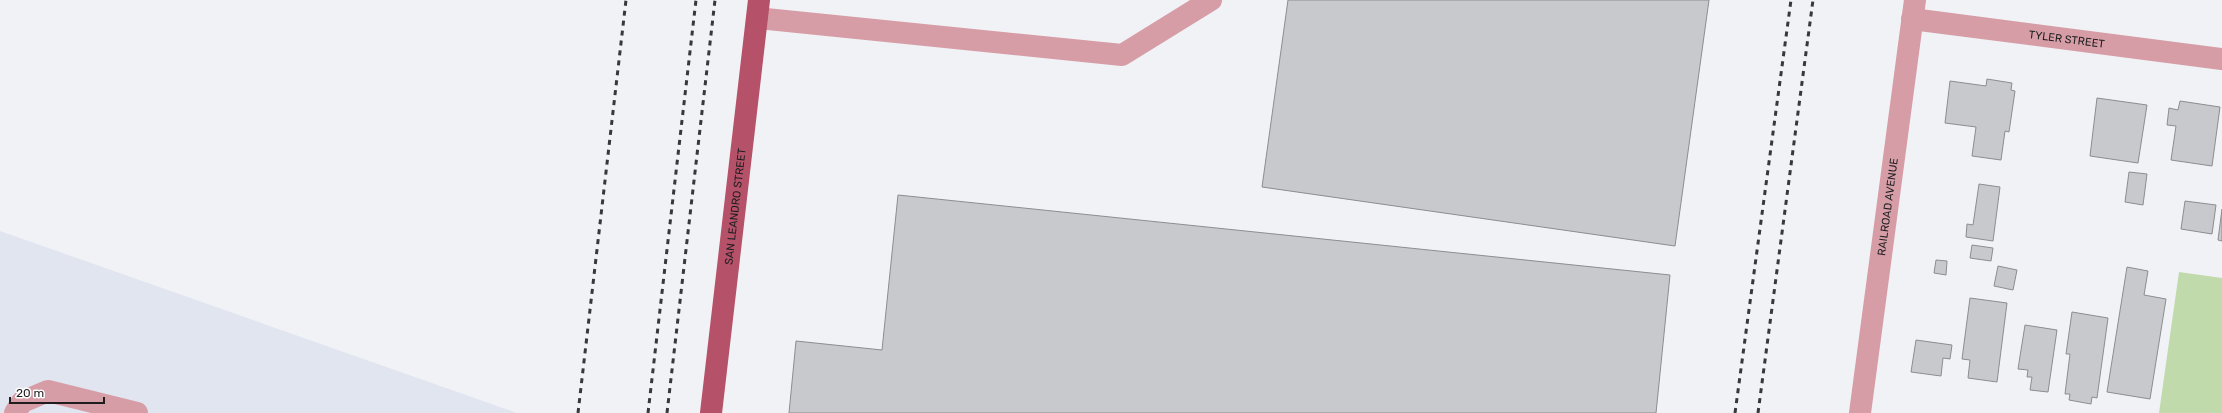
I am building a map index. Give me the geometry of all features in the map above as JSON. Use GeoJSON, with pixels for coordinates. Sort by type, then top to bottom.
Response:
{"type":"FeatureCollection","features":[{"type":"Feature","properties":{"kind":"main road","name":"SAN LEANDRO STREET"},"geometry":{"type":"LineString","coordinates":[[711,413],[758,9]]}},
{"type":"Feature","properties":{"kind":"street"},"geometry":{"type":"LineString","coordinates":[[758,9],[1122,55],[1211,0]]}},
{"type":"Feature","properties":{"kind":"street","name":"TYLER STREET"},"geometry":{"type":"LineString","coordinates":[[1913,9],[2222,59]]}},
{"type":"Feature","properties":{"kind":"street","name":"RAILROAD AVENUE"},"geometry":{"type":"LineString","coordinates":[[1860,413],[1913,9]]}},
{"type":"Feature","properties":{"kind":"street"},"geometry":{"type":"LineString","coordinates":[[15,413],[22,402],[48,391],[137,413]]}},
{"type":"Feature","properties":{"kind":"shaded area"},"geometry":{"type":"Polygon","coordinates":[[[0,231],[517,413],[0,413],[0,231]]]}},
{"type":"Feature","properties":{"kind":"green space"},"geometry":{"type":"Polygon","coordinates":[[[2179,272],[2222,278],[2222,413],[2159,413],[2179,272]]]}},
{"type":"Feature","properties":{"kind":"building"},"geometry":{"type":"Polygon","coordinates":[[[1288,0],[1709,0],[1675,246],[1262,187],[1288,0]]]}},
{"type":"Feature","properties":{"kind":"building"},"geometry":{"type":"Polygon","coordinates":[[[1987,79],[2012,83],[2011,90],[2015,91],[2009,132],[2005,131],[2001,160],[1972,156],[1976,127],[1945,123],[1950,81],[1986,86],[1987,79]]]}},
{"type":"Feature","properties":{"kind":"building"},"geometry":{"type":"Polygon","coordinates":[[[2097,98],[2147,105],[2138,163],[2090,156],[2097,98]]]}},
{"type":"Feature","properties":{"kind":"building"},"geometry":{"type":"Polygon","coordinates":[[[2180,101],[2220,107],[2212,166],[2171,160],[2176,126],[2167,125],[2169,108],[2178,110],[2180,101]]]}},
{"type":"Feature","properties":{"kind":"building"},"geometry":{"type":"Polygon","coordinates":[[[2129,172],[2147,174],[2143,205],[2125,202],[2129,172]]]}},
{"type":"Feature","properties":{"kind":"building"},"geometry":{"type":"Polygon","coordinates":[[[1979,184],[2000,187],[1993,241],[1966,237],[1967,224],[1973,225],[1979,184]]]}},
{"type":"Feature","properties":{"kind":"building"},"geometry":{"type":"Polygon","coordinates":[[[898,195],[1670,275],[1656,413],[789,413],[796,341],[882,350],[898,195]]]}},
{"type":"Feature","properties":{"kind":"building"},"geometry":{"type":"Polygon","coordinates":[[[2185,201],[2216,205],[2212,234],[2181,229],[2185,201]]]}},
{"type":"Feature","properties":{"kind":"building"},"geometry":{"type":"Polygon","coordinates":[[[2222,209],[2222,241],[2218,240],[2222,209]]]}},
{"type":"Feature","properties":{"kind":"building"},"geometry":{"type":"Polygon","coordinates":[[[1972,245],[1993,248],[1991,261],[1970,258],[1972,245]]]}},
{"type":"Feature","properties":{"kind":"building"},"geometry":{"type":"Polygon","coordinates":[[[1936,260],[1947,261],[1946,275],[1934,273],[1936,260]]]}},
{"type":"Feature","properties":{"kind":"building"},"geometry":{"type":"Polygon","coordinates":[[[1998,266],[2017,270],[2013,290],[1994,286],[1998,266]]]}},
{"type":"Feature","properties":{"kind":"building"},"geometry":{"type":"Polygon","coordinates":[[[2127,267],[2148,271],[2144,295],[2166,299],[2150,399],[2107,392],[2127,267]]]}},
{"type":"Feature","properties":{"kind":"building"},"geometry":{"type":"Polygon","coordinates":[[[1970,298],[2007,303],[1997,382],[1968,378],[1970,360],[1962,359],[1970,298]]]}},
{"type":"Feature","properties":{"kind":"building"},"geometry":{"type":"Polygon","coordinates":[[[2072,312],[2108,318],[2097,398],[2092,397],[2091,404],[2069,400],[2070,394],[2065,394],[2070,354],[2066,354],[2072,312]]]}},
{"type":"Feature","properties":{"kind":"building"},"geometry":{"type":"Polygon","coordinates":[[[2025,325],[2057,330],[2048,392],[2030,390],[2032,377],[2027,377],[2028,370],[2018,369],[2025,325]]]}},
{"type":"Feature","properties":{"kind":"building"},"geometry":{"type":"Polygon","coordinates":[[[1916,340],[1952,345],[1950,359],[1943,358],[1941,376],[1911,372],[1916,340]]]}},
{"type":"Feature","properties":{"kind":"railway"},"geometry":{"type":"LineString","coordinates":[[578,413],[626,0]]}},
{"type":"Feature","properties":{"kind":"railway"},"geometry":{"type":"LineString","coordinates":[[648,413],[696,0]]}},
{"type":"Feature","properties":{"kind":"railway"},"geometry":{"type":"LineString","coordinates":[[667,413],[715,0]]}},
{"type":"Feature","properties":{"kind":"railway"},"geometry":{"type":"LineString","coordinates":[[1735,413],[1791,0]]}},
{"type":"Feature","properties":{"kind":"railway"},"geometry":{"type":"LineString","coordinates":[[1758,413],[1813,0]]}}]}
